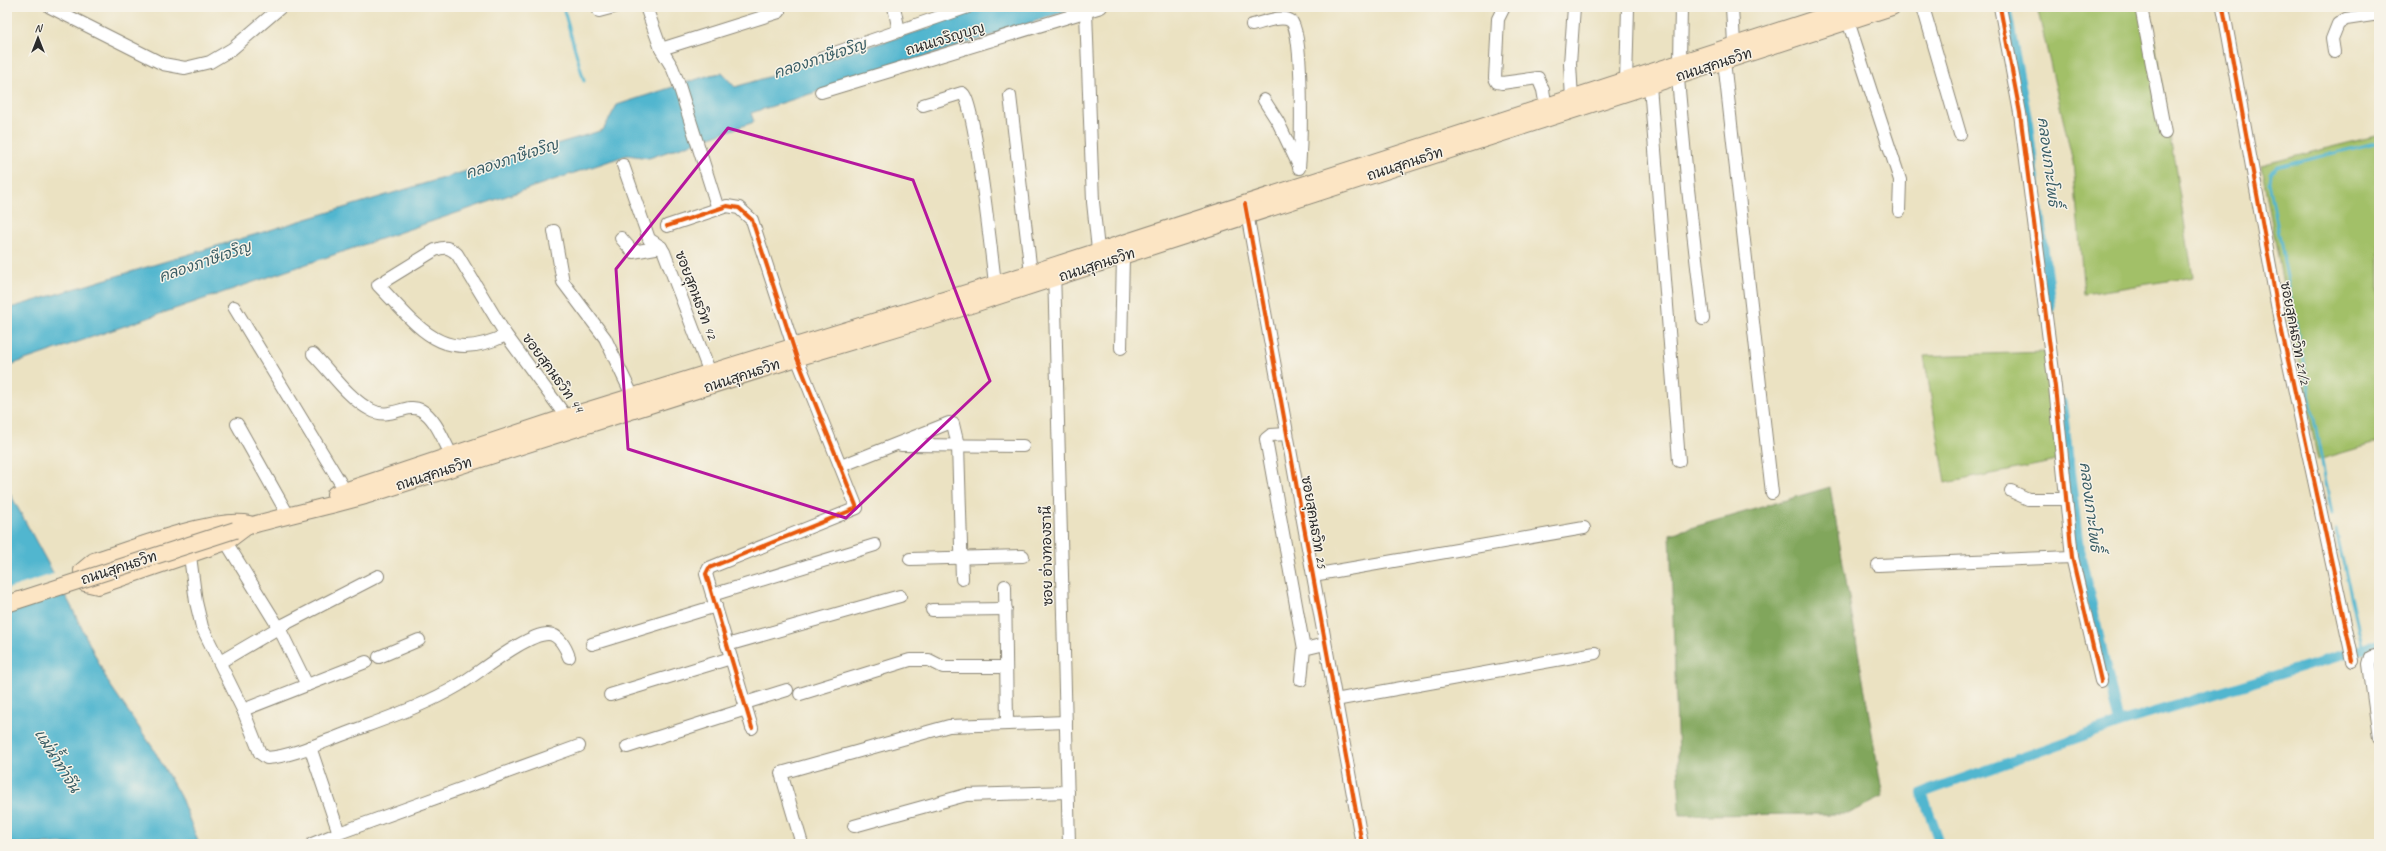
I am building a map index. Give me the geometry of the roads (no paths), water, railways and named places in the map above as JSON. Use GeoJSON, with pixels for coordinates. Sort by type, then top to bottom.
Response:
{"type":"FeatureCollection","features":[{"type":"Feature","properties":{"kind":"main road","name":"ถนนสุคนธวิท"},"geometry":{"type":"LineString","coordinates":[[1099,258],[1123,256],[1246,210],[1304,185],[1626,81],[1678,67],[1734,44],[1850,14],[1892,7]]}},
{"type":"Feature","properties":{"kind":"main road","name":"ถนนสุคนธวิท"},"geometry":{"type":"LineString","coordinates":[[7,604],[240,531],[294,513],[320,500],[348,495],[794,352],[1650,85],[1678,67],[1724,61],[1850,14]]}},
{"type":"Feature","properties":{"kind":"main road","name":"ถนนสุคนธวิท"},"geometry":{"type":"LineString","coordinates":[[996,290],[1032,274],[1054,272]]}},
{"type":"Feature","properties":{"kind":"main road","name":"ถนนสุคนธวิท"},"geometry":{"type":"LineString","coordinates":[[348,495],[452,456],[571,423],[633,397],[710,373],[794,352]]}},
{"type":"Feature","properties":{"kind":"main road"},"geometry":{"type":"LineString","coordinates":[[239,521],[240,531],[190,556],[98,586],[85,583],[82,571],[94,561],[204,527],[239,521]]}},
{"type":"Feature","properties":{"kind":"street"},"geometry":{"type":"LineString","coordinates":[[50,7],[163,64],[185,68],[210,62],[232,49],[281,7]]}},
{"type":"Feature","properties":{"kind":"street"},"geometry":{"type":"LineString","coordinates":[[599,11],[614,7]]}},
{"type":"Feature","properties":{"kind":"street"},"geometry":{"type":"LineString","coordinates":[[646,7],[661,50],[672,66],[678,82],[697,147],[718,209]]}},
{"type":"Feature","properties":{"kind":"street"},"geometry":{"type":"LineString","coordinates":[[894,7],[899,31]]}},
{"type":"Feature","properties":{"kind":"street"},"geometry":{"type":"LineString","coordinates":[[823,57],[968,7]]}},
{"type":"Feature","properties":{"kind":"street","name":"ถนนเจริญบุญ"},"geometry":{"type":"LineString","coordinates":[[820,92],[1072,12],[1086,12],[1101,7]]}},
{"type":"Feature","properties":{"kind":"street"},"geometry":{"type":"LineString","coordinates":[[1504,7],[1498,19],[1495,78],[1497,82],[1502,83],[1538,78],[1542,85],[1546,107]]}},
{"type":"Feature","properties":{"kind":"street"},"geometry":{"type":"LineString","coordinates":[[1572,99],[1570,64],[1574,7]]}},
{"type":"Feature","properties":{"kind":"street"},"geometry":{"type":"LineString","coordinates":[[1626,81],[1628,7]]}},
{"type":"Feature","properties":{"kind":"street"},"geometry":{"type":"LineString","coordinates":[[1681,7],[1678,67],[1688,189],[1703,319]]}},
{"type":"Feature","properties":{"kind":"street"},"geometry":{"type":"LineString","coordinates":[[1732,7],[1734,44]]}},
{"type":"Feature","properties":{"kind":"street"},"geometry":{"type":"LineString","coordinates":[[1923,7],[1960,134]]}},
{"type":"Feature","properties":{"kind":"street"},"geometry":{"type":"LineString","coordinates":[[2000,7],[2020,113],[2054,387],[2072,557],[2101,681]]}},
{"type":"Feature","properties":{"kind":"street"},"geometry":{"type":"LineString","coordinates":[[2141,7],[2165,133]]}},
{"type":"Feature","properties":{"kind":"street","name":"ซอยสุคนธวิท 21/2"},"geometry":{"type":"LineString","coordinates":[[2222,7],[2282,332],[2352,656]]}},
{"type":"Feature","properties":{"kind":"street"},"geometry":{"type":"LineString","coordinates":[[661,50],[779,12]]}},
{"type":"Feature","properties":{"kind":"street"},"geometry":{"type":"LineString","coordinates":[[1086,12],[1093,202],[1099,258]]}},
{"type":"Feature","properties":{"kind":"street"},"geometry":{"type":"LineString","coordinates":[[1850,14],[1900,180],[1899,211]]}},
{"type":"Feature","properties":{"kind":"street"},"geometry":{"type":"LineString","coordinates":[[2334,52],[2332,39],[2338,24],[2346,19],[2379,14]]}},
{"type":"Feature","properties":{"kind":"street"},"geometry":{"type":"LineString","coordinates":[[1252,25],[1281,18],[1290,20],[1294,24],[1297,37],[1300,70],[1299,168]]}},
{"type":"Feature","properties":{"kind":"street"},"geometry":{"type":"LineString","coordinates":[[1724,61],[1772,493]]}},
{"type":"Feature","properties":{"kind":"street"},"geometry":{"type":"LineString","coordinates":[[1650,85],[1679,461]]}},
{"type":"Feature","properties":{"kind":"street"},"geometry":{"type":"LineString","coordinates":[[923,105],[962,93],[966,97],[974,127],[996,290]]}},
{"type":"Feature","properties":{"kind":"street"},"geometry":{"type":"LineString","coordinates":[[1010,96],[1032,274]]}},
{"type":"Feature","properties":{"kind":"street"},"geometry":{"type":"LineString","coordinates":[[1264,100],[1278,122],[1299,168],[1304,185]]}},
{"type":"Feature","properties":{"kind":"street","name":"ซอยสุคนธวิท 42"},"geometry":{"type":"LineString","coordinates":[[623,165],[649,239],[661,247],[710,373]]}},
{"type":"Feature","properties":{"kind":"street"},"geometry":{"type":"LineString","coordinates":[[667,226],[727,206],[735,206],[752,220],[794,352],[857,508],[710,568],[706,574],[752,728]]}},
{"type":"Feature","properties":{"kind":"street","name":"ซอยสุคนธวิท 25"},"geometry":{"type":"LineString","coordinates":[[1246,210],[1362,844]]}},
{"type":"Feature","properties":{"kind":"street"},"geometry":{"type":"LineString","coordinates":[[554,232],[563,282],[605,338],[633,397]]}},
{"type":"Feature","properties":{"kind":"street"},"geometry":{"type":"LineString","coordinates":[[621,238],[633,252],[661,247]]}},
{"type":"Feature","properties":{"kind":"street","name":"ซอยสุคนธวิท 44"},"geometry":{"type":"LineString","coordinates":[[506,335],[465,347],[456,347],[440,343],[430,336],[378,285],[435,250],[444,247],[450,248],[460,258],[506,335],[571,423]]}},
{"type":"Feature","properties":{"kind":"street"},"geometry":{"type":"LineString","coordinates":[[1121,348],[1123,256]]}},
{"type":"Feature","properties":{"kind":"street","name":"ซอย อ่างทองธานี"},"geometry":{"type":"LineString","coordinates":[[1054,272],[1069,844]]}},
{"type":"Feature","properties":{"kind":"street"},"geometry":{"type":"LineString","coordinates":[[234,307],[348,495]]}},
{"type":"Feature","properties":{"kind":"street"},"geometry":{"type":"LineString","coordinates":[[313,354],[360,403],[371,410],[382,415],[410,408],[420,409],[433,422],[452,456]]}},
{"type":"Feature","properties":{"kind":"street"},"geometry":{"type":"LineString","coordinates":[[841,466],[952,423],[958,445],[962,579]]}},
{"type":"Feature","properties":{"kind":"street"},"geometry":{"type":"LineString","coordinates":[[237,424],[294,513]]}},
{"type":"Feature","properties":{"kind":"street"},"geometry":{"type":"LineString","coordinates":[[1287,434],[1270,435],[1266,439],[1275,501],[1280,518],[1304,650],[1301,680]]}},
{"type":"Feature","properties":{"kind":"street"},"geometry":{"type":"LineString","coordinates":[[896,445],[1023,446]]}},
{"type":"Feature","properties":{"kind":"street"},"geometry":{"type":"LineString","coordinates":[[2010,491],[2028,499],[2066,499]]}},
{"type":"Feature","properties":{"kind":"street"},"geometry":{"type":"LineString","coordinates":[[1313,575],[1584,528]]}},
{"type":"Feature","properties":{"kind":"street"},"geometry":{"type":"LineString","coordinates":[[240,531],[279,628],[307,684]]}},
{"type":"Feature","properties":{"kind":"street"},"geometry":{"type":"LineString","coordinates":[[592,644],[876,544]]}},
{"type":"Feature","properties":{"kind":"street"},"geometry":{"type":"LineString","coordinates":[[190,556],[202,627],[243,710],[260,753],[267,758],[310,747],[414,708],[458,686],[525,642],[543,635],[549,634],[558,639],[566,649],[569,657]]}},
{"type":"Feature","properties":{"kind":"street"},"geometry":{"type":"LineString","coordinates":[[910,559],[1023,556]]}},
{"type":"Feature","properties":{"kind":"street"},"geometry":{"type":"LineString","coordinates":[[1878,565],[2072,557]]}},
{"type":"Feature","properties":{"kind":"street"},"geometry":{"type":"LineString","coordinates":[[220,662],[279,628],[378,576]]}},
{"type":"Feature","properties":{"kind":"street"},"geometry":{"type":"LineString","coordinates":[[1005,586],[1007,723]]}},
{"type":"Feature","properties":{"kind":"street"},"geometry":{"type":"LineString","coordinates":[[727,644],[900,596]]}},
{"type":"Feature","properties":{"kind":"street"},"geometry":{"type":"LineString","coordinates":[[932,610],[1006,609]]}},
{"type":"Feature","properties":{"kind":"street"},"geometry":{"type":"LineString","coordinates":[[379,657],[419,640]]}},
{"type":"Feature","properties":{"kind":"street"},"geometry":{"type":"LineString","coordinates":[[1304,650],[1325,644]]}},
{"type":"Feature","properties":{"kind":"street"},"geometry":{"type":"LineString","coordinates":[[1335,700],[1595,653]]}},
{"type":"Feature","properties":{"kind":"street"},"geometry":{"type":"LineString","coordinates":[[2379,655],[2370,657],[2369,664],[2379,738]]}},
{"type":"Feature","properties":{"kind":"street"},"geometry":{"type":"LineString","coordinates":[[610,695],[731,658]]}},
{"type":"Feature","properties":{"kind":"street"},"geometry":{"type":"LineString","coordinates":[[800,694],[910,660],[929,660],[943,667],[1006,667]]}},
{"type":"Feature","properties":{"kind":"street"},"geometry":{"type":"LineString","coordinates":[[243,710],[366,662]]}},
{"type":"Feature","properties":{"kind":"street"},"geometry":{"type":"LineString","coordinates":[[627,747],[746,706],[787,690]]}},
{"type":"Feature","properties":{"kind":"street"},"geometry":{"type":"LineString","coordinates":[[802,844],[781,773],[935,728],[963,725],[1066,722]]}},
{"type":"Feature","properties":{"kind":"street"},"geometry":{"type":"LineString","coordinates":[[312,844],[578,746]]}},
{"type":"Feature","properties":{"kind":"street"},"geometry":{"type":"LineString","coordinates":[[310,747],[339,833]]}},
{"type":"Feature","properties":{"kind":"street"},"geometry":{"type":"LineString","coordinates":[[854,826],[966,795],[1068,792]]}},
{"type":"Feature","properties":{"kind":"water","name":"คลองภาษีเจริญ"},"geometry":{"type":"Polygon","coordinates":[[[978,7],[1079,7],[751,113],[754,122],[649,158],[627,155],[7,366],[7,309],[603,130],[617,105],[710,75],[722,73],[735,87],[930,28],[946,17],[978,7]]]}},
{"type":"Feature","properties":{"kind":"water","name":"แม่น้ำท่าจีน"},"geometry":{"type":"Polygon","coordinates":[[[7,488],[70,604],[108,682],[153,748],[181,798],[199,844],[7,844],[7,488]]]}},
{"type":"Feature","properties":{"kind":"waterway"},"geometry":{"type":"LineString","coordinates":[[563,7],[584,81]]}},
{"type":"Feature","properties":{"kind":"waterway","name":"คลองเกาะโพธิ์"},"geometry":{"type":"LineString","coordinates":[[2006,7],[2028,124],[2051,308]]}},
{"type":"Feature","properties":{"kind":"waterway"},"geometry":{"type":"LineString","coordinates":[[2332,514],[2269,182],[2270,173],[2277,167],[2379,142]]}},
{"type":"Feature","properties":{"kind":"waterway","name":"คลองเกาะโพธิ์"},"geometry":{"type":"LineString","coordinates":[[2062,403],[2079,549],[2119,723]]}},
{"type":"Feature","properties":{"kind":"waterway"},"geometry":{"type":"LineString","coordinates":[[2336,530],[2363,649]]}},
{"type":"Feature","properties":{"kind":"waterway","name":"คลองเกาะโพธิ์"},"geometry":{"type":"LineString","coordinates":[[1940,844],[1922,793],[2119,723],[2379,644]]}}]}
